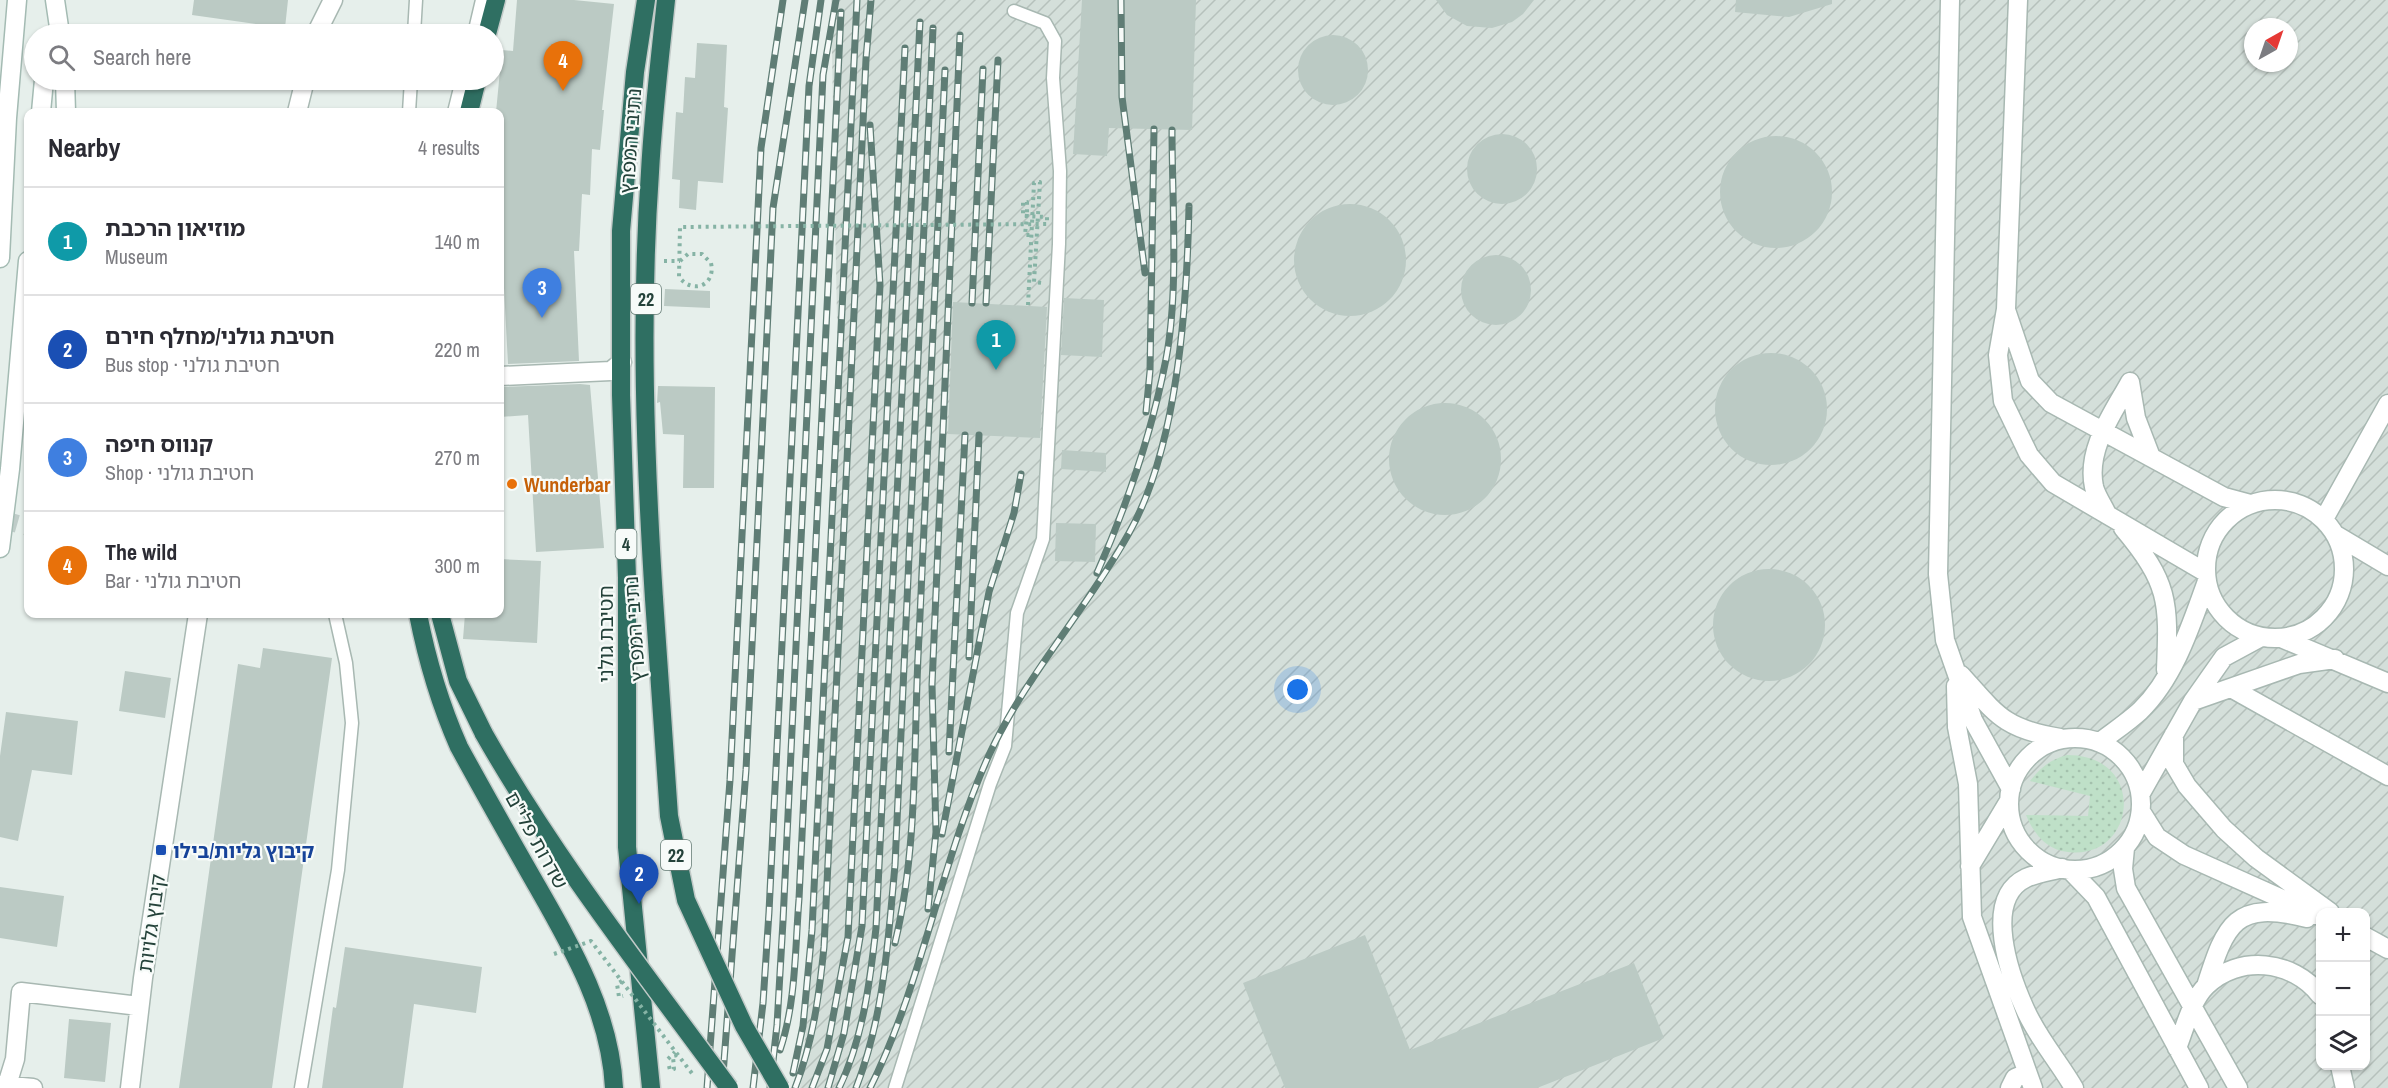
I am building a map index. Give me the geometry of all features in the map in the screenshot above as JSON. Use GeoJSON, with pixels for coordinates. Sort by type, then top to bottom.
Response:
{"type":"FeatureCollection","features":[{"type":"Feature","properties":{"kind":"highway"},"geometry":{"type":"LineString","coordinates":[[490,24],[496,0]]}},
{"type":"Feature","properties":{"kind":"highway","name":"חטיבת גולני"},"geometry":{"type":"LineString","coordinates":[[646,0],[635,72],[621,231],[627,578],[627,847],[651,1088]]}},
{"type":"Feature","properties":{"kind":"highway","name":"נתיבי המפרץ"},"geometry":{"type":"LineString","coordinates":[[666,0],[646,239],[645,395],[654,599],[669,816],[686,900],[701,938],[744,1026],[780,1088]]}},
{"type":"Feature","properties":{"kind":"highway"},"geometry":{"type":"LineString","coordinates":[[470,108],[474,90]]}},
{"type":"Feature","properties":{"kind":"highway","name":"שדרות פלי\"ם"},"geometry":{"type":"LineString","coordinates":[[419,618],[427,657],[450,727],[565,936],[594,999],[606,1033],[614,1088]]}},
{"type":"Feature","properties":{"kind":"highway"},"geometry":{"type":"LineString","coordinates":[[441,618],[458,681],[484,734],[523,802],[569,872],[729,1088]]}},
{"type":"Feature","properties":{"kind":"street"},"geometry":{"type":"LineString","coordinates":[[0,258],[11,63],[17,0]]}},
{"type":"Feature","properties":{"kind":"street"},"geometry":{"type":"LineString","coordinates":[[49,24],[50,0]]}},
{"type":"Feature","properties":{"kind":"street"},"geometry":{"type":"LineString","coordinates":[[55,0],[59,24]]}},
{"type":"Feature","properties":{"kind":"street"},"geometry":{"type":"LineString","coordinates":[[316,0],[317,24]]}},
{"type":"Feature","properties":{"kind":"street"},"geometry":{"type":"LineString","coordinates":[[320,24],[333,0]]}},
{"type":"Feature","properties":{"kind":"street"},"geometry":{"type":"LineString","coordinates":[[1950,0],[1938,574],[1945,640],[1973,720],[2010,795]]}},
{"type":"Feature","properties":{"kind":"street"},"geometry":{"type":"LineString","coordinates":[[2018,0],[2006,309],[1998,355],[2003,401],[2030,455],[2053,483],[2110,515],[2206,577],[2210,596],[2223,616],[2232,624],[2261,637],[2281,638],[2300,634],[2318,624],[2331,610],[2341,593],[2344,573],[2343,554],[2336,535],[2324,519],[2304,505],[2281,499],[2257,501],[2236,511],[2218,527],[2208,548],[2206,577],[2185,642],[2166,675],[2141,710],[2100,742]]}},
{"type":"Feature","properties":{"kind":"street"},"geometry":{"type":"LineString","coordinates":[[0,117],[11,63]]}},
{"type":"Feature","properties":{"kind":"street"},"geometry":{"type":"LineString","coordinates":[[41,108],[43,90]]}},
{"type":"Feature","properties":{"kind":"street"},"geometry":{"type":"LineString","coordinates":[[65,90],[66,108]]}},
{"type":"Feature","properties":{"kind":"street"},"geometry":{"type":"LineString","coordinates":[[298,108],[302,90]]}},
{"type":"Feature","properties":{"kind":"street"},"geometry":{"type":"LineString","coordinates":[[0,548],[10,469],[24,307]]}},
{"type":"Feature","properties":{"kind":"street"},"geometry":{"type":"LineString","coordinates":[[2006,309],[2030,381],[2051,403],[2224,497],[2250,504]]}},
{"type":"Feature","properties":{"kind":"street"},"geometry":{"type":"LineString","coordinates":[[504,376],[611,371],[622,362]]}},
{"type":"Feature","properties":{"kind":"street"},"geometry":{"type":"LineString","coordinates":[[2151,457],[2136,418],[2130,382],[2103,431],[2094,461],[2094,487],[2110,515],[2148,557],[2164,589],[2168,623],[2166,675]]}},
{"type":"Feature","properties":{"kind":"street"},"geometry":{"type":"LineString","coordinates":[[2324,519],[2388,404]]}},
{"type":"Feature","properties":{"kind":"street"},"geometry":{"type":"LineString","coordinates":[[2336,535],[2388,566]]}},
{"type":"Feature","properties":{"kind":"street","name":"קיבוץ גלויות"},"geometry":{"type":"LineString","coordinates":[[130,1088],[139,1005],[197,618]]}},
{"type":"Feature","properties":{"kind":"street"},"geometry":{"type":"LineString","coordinates":[[2141,793],[2193,701],[2224,657],[2261,637]]}},
{"type":"Feature","properties":{"kind":"street"},"geometry":{"type":"LineString","coordinates":[[2281,638],[2388,683]]}},
{"type":"Feature","properties":{"kind":"street"},"geometry":{"type":"LineString","coordinates":[[2193,701],[2299,664],[2335,659]]}},
{"type":"Feature","properties":{"kind":"street"},"geometry":{"type":"LineString","coordinates":[[1955,669],[2000,718],[2028,733],[2061,738],[2078,737],[2100,742],[2125,759],[2141,793],[2142,813],[2136,832],[2125,848],[2110,861],[2091,869],[2066,869],[2049,865],[2031,854],[2018,837],[2010,817],[2010,795],[2015,775],[2027,757],[2044,745],[2061,738]]}},
{"type":"Feature","properties":{"kind":"street"},"geometry":{"type":"LineString","coordinates":[[1955,669],[1957,727],[1968,784],[1972,917],[2030,1080],[2015,1078],[2010,1088]]}},
{"type":"Feature","properties":{"kind":"street"},"geometry":{"type":"LineString","coordinates":[[2230,688],[2388,776]]}},
{"type":"Feature","properties":{"kind":"street"},"geometry":{"type":"LineString","coordinates":[[2174,734],[2174,764],[2187,786],[2224,829],[2256,858],[2325,908]]}},
{"type":"Feature","properties":{"kind":"street"},"geometry":{"type":"LineString","coordinates":[[1970,868],[2010,795]]}},
{"type":"Feature","properties":{"kind":"street"},"geometry":{"type":"LineString","coordinates":[[2142,813],[2157,837],[2184,855],[2316,914]]}},
{"type":"Feature","properties":{"kind":"street"},"geometry":{"type":"LineString","coordinates":[[2125,848],[2123,869],[2126,888],[2238,1088]]}},
{"type":"Feature","properties":{"kind":"street"},"geometry":{"type":"LineString","coordinates":[[2066,869],[2096,897],[2199,1088]]}},
{"type":"Feature","properties":{"kind":"street"},"geometry":{"type":"LineString","coordinates":[[2066,869],[2025,879],[2010,893],[2001,915],[2007,962],[2026,1011],[2074,1088]]}},
{"type":"Feature","properties":{"kind":"street"},"geometry":{"type":"LineString","coordinates":[[2177,1048],[2193,1007],[2206,986],[2221,939],[2236,921],[2260,911],[2290,914],[2316,921]]}},
{"type":"Feature","properties":{"kind":"street"},"geometry":{"type":"LineString","coordinates":[[2370,939],[2388,949]]}},
{"type":"Feature","properties":{"kind":"street"},"geometry":{"type":"LineString","coordinates":[[2206,986],[2236,968],[2260,964],[2290,970],[2316,992]]}},
{"type":"Feature","properties":{"kind":"street"},"geometry":{"type":"LineString","coordinates":[[33,1088],[5,1086],[15,1059],[21,992],[139,1005]]}},
{"type":"Feature","properties":{"kind":"street"},"geometry":{"type":"LineString","coordinates":[[2341,1070],[2345,1088]]}},
{"type":"Feature","properties":{"kind":"lane"},"geometry":{"type":"LineString","coordinates":[[415,24],[416,0]]}},
{"type":"Feature","properties":{"kind":"lane"},"geometry":{"type":"LineString","coordinates":[[476,24],[482,0]]}},
{"type":"Feature","properties":{"kind":"lane"},"geometry":{"type":"LineString","coordinates":[[895,1088],[990,784],[1005,746],[1017,613],[1043,539],[1059,244],[1060,171],[1053,78],[1055,41],[1045,23],[1014,11]]}},
{"type":"Feature","properties":{"kind":"lane"},"geometry":{"type":"LineString","coordinates":[[409,108],[410,90]]}},
{"type":"Feature","properties":{"kind":"lane"},"geometry":{"type":"LineString","coordinates":[[455,108],[460,90]]}},
{"type":"Feature","properties":{"kind":"lane"},"geometry":{"type":"LineString","coordinates":[[301,1088],[338,870],[352,723],[346,663],[336,618]]}},
{"type":"Feature","properties":{"kind":"path"},"geometry":{"type":"LineString","coordinates":[[1028,305],[1034,183],[1040,182],[1034,282],[1042,283],[1043,271]]}},
{"type":"Feature","properties":{"kind":"path"},"geometry":{"type":"LineString","coordinates":[[1031,236],[1025,235],[1027,214],[1027,202],[1023,202],[1023,216],[1047,217],[1046,236]]}},
{"type":"Feature","properties":{"kind":"path"},"geometry":{"type":"LineString","coordinates":[[664,261],[680,261],[688,254],[702,254],[711,263],[711,276],[708,282],[696,287],[689,286],[679,277],[680,227],[1047,224]]}},
{"type":"Feature","properties":{"kind":"path"},"geometry":{"type":"LineString","coordinates":[[554,954],[591,941],[696,1079]]}},
{"type":"Feature","properties":{"kind":"shaded area"},"geometry":{"type":"Polygon","coordinates":[[[831,0],[2388,0],[2388,1088],[800,1088],[808,1008],[839,426],[831,0]]]}},
{"type":"Feature","properties":{"kind":"green space"},"geometry":{"type":"Polygon","coordinates":[[[2067,755],[2093,760],[2111,771],[2121,788],[2124,807],[2119,825],[2108,841],[2091,850],[2068,852],[2053,848],[2037,835],[2026,815],[2088,816],[2090,796],[2030,781],[2046,765],[2067,755]]]}},
{"type":"Feature","properties":{"kind":"building"},"geometry":{"type":"Polygon","coordinates":[[[194,0],[288,0],[285,24],[256,24],[192,15],[194,0]]]}},
{"type":"Feature","properties":{"kind":"building"},"geometry":{"type":"Polygon","coordinates":[[[517,0],[574,0],[614,4],[602,110],[604,110],[600,150],[592,149],[590,195],[582,194],[579,251],[574,251],[579,361],[508,364],[504,288],[504,108],[496,108],[498,90],[504,90],[504,50],[513,51],[517,0]]]}},
{"type":"Feature","properties":{"kind":"building"},"geometry":{"type":"Polygon","coordinates":[[[1082,0],[1196,0],[1192,130],[1109,128],[1107,156],[1073,154],[1082,0]]]}},
{"type":"Feature","properties":{"kind":"building"},"geometry":{"type":"Polygon","coordinates":[[[1436,0],[1534,0],[1523,14],[1512,22],[1492,28],[1467,26],[1447,15],[1436,0]]]}},
{"type":"Feature","properties":{"kind":"building"},"geometry":{"type":"Polygon","coordinates":[[[1736,0],[1832,0],[1832,4],[1789,17],[1735,12],[1736,0]]]}},
{"type":"Feature","properties":{"kind":"building"},"geometry":{"type":"Polygon","coordinates":[[[1333,35],[1346,38],[1358,45],[1365,57],[1368,70],[1365,83],[1358,95],[1346,102],[1333,105],[1320,102],[1308,95],[1301,83],[1298,70],[1301,57],[1308,45],[1320,38],[1333,35]]]}},
{"type":"Feature","properties":{"kind":"building"},"geometry":{"type":"Polygon","coordinates":[[[697,43],[727,45],[724,107],[728,108],[723,183],[698,181],[696,210],[679,208],[680,180],[672,179],[676,112],[683,113],[685,77],[695,78],[697,43]]]}},
{"type":"Feature","properties":{"kind":"building"},"geometry":{"type":"Polygon","coordinates":[[[1502,134],[1515,137],[1527,144],[1534,156],[1537,169],[1534,182],[1527,194],[1515,201],[1502,204],[1489,201],[1477,194],[1470,182],[1467,169],[1470,156],[1477,144],[1489,137],[1502,134]]]}},
{"type":"Feature","properties":{"kind":"building"},"geometry":{"type":"Polygon","coordinates":[[[1776,136],[1797,141],[1815,153],[1827,171],[1832,192],[1827,213],[1815,231],[1797,243],[1776,248],[1755,243],[1737,231],[1725,213],[1720,192],[1725,171],[1737,153],[1755,141],[1776,136]]]}},
{"type":"Feature","properties":{"kind":"building"},"geometry":{"type":"Polygon","coordinates":[[[1350,204],[1371,209],[1389,221],[1401,239],[1406,260],[1401,281],[1389,299],[1371,311],[1350,316],[1329,311],[1311,299],[1299,281],[1294,260],[1299,239],[1311,221],[1329,209],[1350,204]]]}},
{"type":"Feature","properties":{"kind":"building"},"geometry":{"type":"Polygon","coordinates":[[[1496,255],[1509,258],[1521,265],[1528,277],[1531,290],[1528,303],[1521,315],[1509,322],[1496,325],[1483,322],[1471,315],[1464,303],[1461,290],[1464,277],[1471,265],[1483,258],[1496,255]]]}},
{"type":"Feature","properties":{"kind":"building"},"geometry":{"type":"Polygon","coordinates":[[[665,289],[710,291],[710,308],[664,306],[665,289]]]}},
{"type":"Feature","properties":{"kind":"building"},"geometry":{"type":"Polygon","coordinates":[[[1064,298],[1104,300],[1102,357],[1061,355],[1064,298]]]}},
{"type":"Feature","properties":{"kind":"building"},"geometry":{"type":"Polygon","coordinates":[[[953,302],[1047,307],[1040,438],[948,434],[953,302]]]}},
{"type":"Feature","properties":{"kind":"building"},"geometry":{"type":"Polygon","coordinates":[[[1771,353],[1792,358],[1810,370],[1822,388],[1827,409],[1822,430],[1810,448],[1792,460],[1771,465],[1750,460],[1732,448],[1720,430],[1715,409],[1720,388],[1732,370],[1750,358],[1771,353]]]}},
{"type":"Feature","properties":{"kind":"building"},"geometry":{"type":"Polygon","coordinates":[[[590,385],[604,548],[536,552],[528,415],[504,417],[504,387],[590,385]]]}},
{"type":"Feature","properties":{"kind":"building"},"geometry":{"type":"Polygon","coordinates":[[[658,386],[715,387],[714,488],[683,488],[684,435],[663,434],[660,402],[657,403],[658,386]]]}},
{"type":"Feature","properties":{"kind":"building"},"geometry":{"type":"Polygon","coordinates":[[[1445,403],[1466,408],[1484,420],[1496,438],[1501,459],[1496,480],[1484,498],[1466,510],[1445,515],[1424,510],[1406,498],[1394,480],[1389,459],[1394,438],[1406,420],[1424,408],[1445,403]]]}},
{"type":"Feature","properties":{"kind":"building"},"geometry":{"type":"Polygon","coordinates":[[[1062,450],[1106,453],[1106,472],[1061,469],[1062,450]]]}},
{"type":"Feature","properties":{"kind":"building"},"geometry":{"type":"Polygon","coordinates":[[[1056,523],[1096,524],[1095,562],[1055,561],[1056,523]]]}},
{"type":"Feature","properties":{"kind":"building"},"geometry":{"type":"Polygon","coordinates":[[[504,559],[541,561],[537,643],[463,639],[465,618],[504,618],[504,559]]]}},
{"type":"Feature","properties":{"kind":"building"},"geometry":{"type":"Polygon","coordinates":[[[1769,569],[1790,574],[1808,586],[1820,604],[1825,625],[1820,646],[1808,664],[1790,676],[1769,681],[1748,676],[1730,664],[1718,646],[1713,625],[1718,604],[1730,586],[1748,574],[1769,569]]]}},
{"type":"Feature","properties":{"kind":"building"},"geometry":{"type":"Polygon","coordinates":[[[263,648],[332,658],[272,1088],[179,1088],[238,664],[260,668],[263,648]]]}},
{"type":"Feature","properties":{"kind":"building"},"geometry":{"type":"Polygon","coordinates":[[[125,671],[171,678],[165,718],[119,711],[125,671]]]}},
{"type":"Feature","properties":{"kind":"building"},"geometry":{"type":"Polygon","coordinates":[[[6,712],[78,721],[72,775],[32,770],[18,841],[0,837],[0,756],[6,712]]]}},
{"type":"Feature","properties":{"kind":"building"},"geometry":{"type":"Polygon","coordinates":[[[0,887],[64,896],[57,947],[0,938],[0,887]]]}},
{"type":"Feature","properties":{"kind":"building"},"geometry":{"type":"Polygon","coordinates":[[[1365,935],[1410,1050],[1634,963],[1664,1038],[1537,1088],[1285,1088],[1243,983],[1365,935]]]}},
{"type":"Feature","properties":{"kind":"building"},"geometry":{"type":"Polygon","coordinates":[[[345,947],[482,967],[476,1013],[414,1004],[403,1088],[322,1088],[333,1007],[336,1008],[345,947]]]}},
{"type":"Feature","properties":{"kind":"building"},"geometry":{"type":"Polygon","coordinates":[[[69,1019],[111,1023],[105,1082],[64,1078],[69,1019]]]}},
{"type":"Feature","properties":{"kind":"tunnel"},"geometry":{"type":"LineString","coordinates":[[0,519],[24,526]]}},
{"type":"Feature","properties":{"kind":"railway"},"geometry":{"type":"LineString","coordinates":[[707,1088],[730,780],[761,148],[783,0]]}},
{"type":"Feature","properties":{"kind":"railway"},"geometry":{"type":"LineString","coordinates":[[722,1088],[746,770],[773,208],[805,0]]}},
{"type":"Feature","properties":{"kind":"railway"},"geometry":{"type":"LineString","coordinates":[[753,1088],[763,1003],[769,912],[809,86],[821,0]]}},
{"type":"Feature","properties":{"kind":"railway"},"geometry":{"type":"LineString","coordinates":[[770,1088],[777,1025],[783,921],[823,75],[836,0]]}},
{"type":"Feature","properties":{"kind":"railway"},"geometry":{"type":"LineString","coordinates":[[793,1073],[803,1026],[812,930],[857,0]]}},
{"type":"Feature","properties":{"kind":"railway"},"geometry":{"type":"LineString","coordinates":[[795,1088],[814,1019],[824,947],[866,59],[871,0]]}},
{"type":"Feature","properties":{"kind":"railway"},"geometry":{"type":"LineString","coordinates":[[1121,0],[1122,97],[1145,273]]}},
{"type":"Feature","properties":{"kind":"railway"},"geometry":{"type":"LineString","coordinates":[[780,1050],[792,995],[799,899],[841,12]]}},
{"type":"Feature","properties":{"kind":"railway"},"geometry":{"type":"LineString","coordinates":[[839,1088],[860,1030],[876,928],[920,22]]}},
{"type":"Feature","properties":{"kind":"railway"},"geometry":{"type":"LineString","coordinates":[[856,1088],[879,1006],[895,865],[933,28]]}},
{"type":"Feature","properties":{"kind":"railway"},"geometry":{"type":"LineString","coordinates":[[928,909],[936,832],[932,685],[960,35]]}},
{"type":"Feature","properties":{"kind":"railway"},"geometry":{"type":"LineString","coordinates":[[828,1088],[844,1033],[862,926],[905,48]]}},
{"type":"Feature","properties":{"kind":"railway"},"geometry":{"type":"LineString","coordinates":[[986,303],[998,60]]}},
{"type":"Feature","properties":{"kind":"railway"},"geometry":{"type":"LineString","coordinates":[[972,303],[983,69]]}},
{"type":"Feature","properties":{"kind":"railway"},"geometry":{"type":"LineString","coordinates":[[895,943],[903,905],[912,829],[945,70]]}},
{"type":"Feature","properties":{"kind":"railway"},"geometry":{"type":"LineString","coordinates":[[812,1088],[827,1049],[848,937],[880,285],[870,125]]}},
{"type":"Feature","properties":{"kind":"railway"},"geometry":{"type":"LineString","coordinates":[[1146,412],[1150,371],[1154,129]]}},
{"type":"Feature","properties":{"kind":"railway"},"geometry":{"type":"LineString","coordinates":[[1097,573],[1138,468],[1154,414],[1166,359],[1174,275],[1172,130]]}},
{"type":"Feature","properties":{"kind":"railway"},"geometry":{"type":"LineString","coordinates":[[870,1088],[904,1006],[957,838],[989,755],[1038,670],[1112,561],[1146,498],[1159,459],[1177,374],[1186,287],[1189,206]]}},
{"type":"Feature","properties":{"kind":"railway"},"geometry":{"type":"LineString","coordinates":[[949,752],[965,435]]}},
{"type":"Feature","properties":{"kind":"railway"},"geometry":{"type":"LineString","coordinates":[[969,657],[979,435]]}},
{"type":"Feature","properties":{"kind":"railway"},"geometry":{"type":"LineString","coordinates":[[942,834],[989,592],[1014,513],[1021,474]]}},
{"type":"Feature","properties":{"kind":"place","name":"The wild"},"geometry":{"type":"Point","coordinates":[563,91]}},
{"type":"Feature","properties":{"kind":"place","name":"קנווס חיפה"},"geometry":{"type":"Point","coordinates":[542,318]}},
{"type":"Feature","properties":{"kind":"place","name":"מוזיאון הרכבת"},"geometry":{"type":"Point","coordinates":[996,370]}},
{"type":"Feature","properties":{"kind":"place","name":"Wunderbar"},"geometry":{"type":"Point","coordinates":[512,484]}},
{"type":"Feature","properties":{"kind":"place","name":"קיבוץ גליות/בילו"},"geometry":{"type":"Point","coordinates":[161,850]}},
{"type":"Feature","properties":{"kind":"place","name":"חטיבת גולני/מחלף חירם"},"geometry":{"type":"Point","coordinates":[639,904]}}]}
